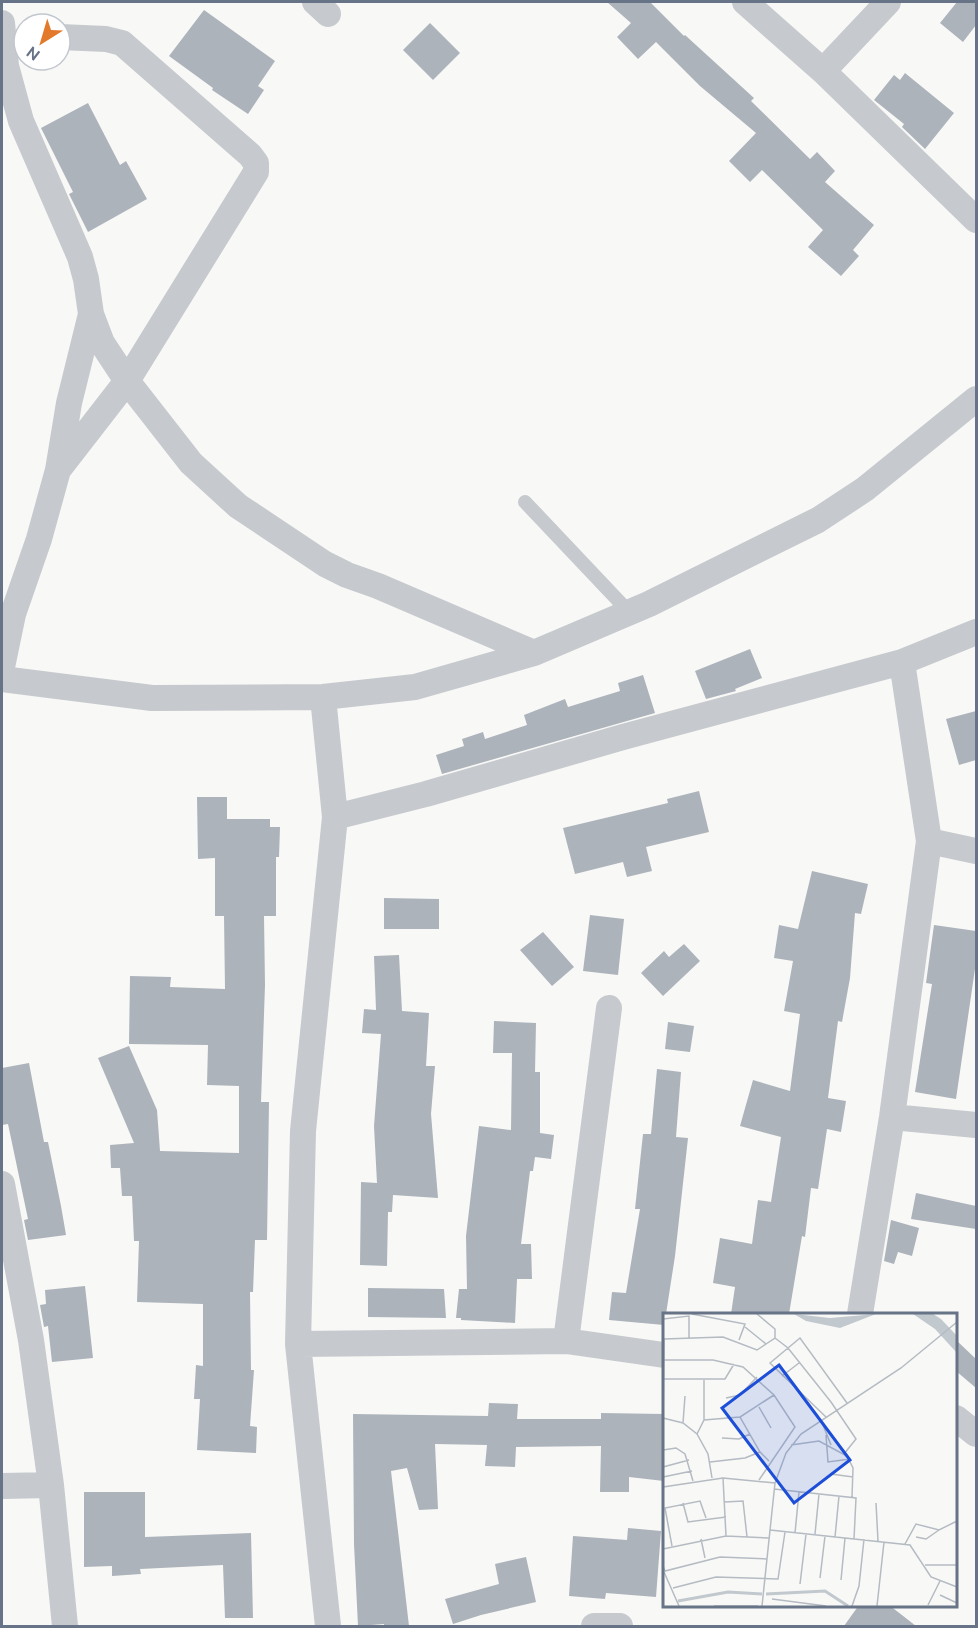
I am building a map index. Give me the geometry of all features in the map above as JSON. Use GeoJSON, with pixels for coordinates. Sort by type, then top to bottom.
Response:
{"type":"FeatureCollection","features":[{"type":"Feature","properties":{"kind":"street"},"geometry":{"type":"LineString","coordinates":[[2,2],[2,12]]}},
{"type":"Feature","properties":{"kind":"street"},"geometry":{"type":"LineString","coordinates":[[745,2],[823,71],[976,220]]}},
{"type":"Feature","properties":{"kind":"street"},"geometry":{"type":"LineString","coordinates":[[823,71],[888,2]]}},
{"type":"Feature","properties":{"kind":"street"},"geometry":{"type":"LineString","coordinates":[[2,21],[11,123],[80,257],[91,314],[102,343],[127,381],[191,463],[238,506],[325,564],[534,653]]}},
{"type":"Feature","properties":{"kind":"street"},"geometry":{"type":"LineString","coordinates":[[58,470],[127,381],[256,172],[256,162],[250,155],[122,43],[106,39],[72,38]]}},
{"type":"Feature","properties":{"kind":"street"},"geometry":{"type":"LineString","coordinates":[[2,666],[14,614],[39,539],[58,470],[69,403],[91,314]]}},
{"type":"Feature","properties":{"kind":"street"},"geometry":{"type":"LineString","coordinates":[[2,678],[152,698],[323,697],[415,687],[534,653],[630,613],[818,520],[866,489],[976,399]]}},
{"type":"Feature","properties":{"kind":"street"},"geometry":{"type":"LineString","coordinates":[[335,817],[426,794],[623,737],[902,662],[976,632]]}},
{"type":"Feature","properties":{"kind":"street"},"geometry":{"type":"LineString","coordinates":[[860,1313],[892,1116],[929,841],[902,662]]}},
{"type":"Feature","properties":{"kind":"street"},"geometry":{"type":"LineString","coordinates":[[323,697],[335,817],[303,1131],[298,1344],[328,1626]]}},
{"type":"Feature","properties":{"kind":"street"},"geometry":{"type":"LineString","coordinates":[[929,841],[976,851]]}},
{"type":"Feature","properties":{"kind":"street"},"geometry":{"type":"LineString","coordinates":[[566,1341],[609,1008]]}},
{"type":"Feature","properties":{"kind":"street"},"geometry":{"type":"LineString","coordinates":[[892,1116],[976,1125]]}},
{"type":"Feature","properties":{"kind":"street"},"geometry":{"type":"LineString","coordinates":[[2,1184],[31,1340],[51,1485],[65,1626]]}},
{"type":"Feature","properties":{"kind":"street"},"geometry":{"type":"LineString","coordinates":[[298,1344],[566,1341],[663,1355]]}},
{"type":"Feature","properties":{"kind":"street"},"geometry":{"type":"LineString","coordinates":[[957,1419],[976,1434]]}},
{"type":"Feature","properties":{"kind":"street"},"geometry":{"type":"LineString","coordinates":[[2,1486],[51,1485]]}},
{"type":"Feature","properties":{"kind":"street"},"geometry":{"type":"LineString","coordinates":[[594,1626],[620,1626]]}},
{"type":"Feature","properties":{"kind":"lane"},"geometry":{"type":"LineString","coordinates":[[525,502],[630,613]]}},
{"type":"Feature","properties":{"kind":"building"},"geometry":{"type":"Polygon","coordinates":[[[607,2],[650,2],[684,36],[754,98],[751,101],[810,159],[817,152],[835,171],[825,182],[874,225],[853,250],[859,256],[841,276],[808,247],[823,230],[762,170],[750,182],[729,161],[756,133],[700,86],[656,42],[638,59],[617,37],[631,23],[607,2]]]}},
{"type":"Feature","properties":{"kind":"building"},"geometry":{"type":"Polygon","coordinates":[[[957,2],[976,2],[976,25],[963,42],[940,23],[957,2]]]}},
{"type":"Feature","properties":{"kind":"building"},"geometry":{"type":"Polygon","coordinates":[[[204,10],[275,61],[258,86],[264,90],[248,114],[212,90],[213,88],[169,56],[204,10]]]}},
{"type":"Feature","properties":{"kind":"building"},"geometry":{"type":"Polygon","coordinates":[[[430,23],[460,53],[433,80],[403,50],[430,23]]]}},
{"type":"Feature","properties":{"kind":"building"},"geometry":{"type":"Polygon","coordinates":[[[905,73],[954,113],[925,149],[902,127],[904,124],[874,100],[894,75],[900,80],[905,73]]]}},
{"type":"Feature","properties":{"kind":"building"},"geometry":{"type":"Polygon","coordinates":[[[88,103],[120,165],[126,161],[147,199],[88,232],[69,194],[73,192],[41,128],[88,103]]]}},
{"type":"Feature","properties":{"kind":"building"},"geometry":{"type":"Polygon","coordinates":[[[750,649],[762,678],[735,689],[736,691],[706,699],[695,671],[750,649]]]}},
{"type":"Feature","properties":{"kind":"building"},"geometry":{"type":"Polygon","coordinates":[[[643,675],[655,713],[442,774],[436,755],[464,746],[462,739],[483,732],[485,739],[527,725],[524,715],[565,699],[568,707],[620,691],[618,683],[643,675]]]}},
{"type":"Feature","properties":{"kind":"building"},"geometry":{"type":"Polygon","coordinates":[[[976,711],[976,760],[959,765],[946,719],[976,711]]]}},
{"type":"Feature","properties":{"kind":"building"},"geometry":{"type":"Polygon","coordinates":[[[699,791],[709,832],[646,847],[652,871],[627,877],[623,862],[575,874],[563,828],[668,803],[667,799],[699,791]]]}},
{"type":"Feature","properties":{"kind":"building"},"geometry":{"type":"Polygon","coordinates":[[[197,797],[227,797],[227,819],[270,819],[270,827],[280,827],[279,857],[276,857],[276,916],[264,916],[265,985],[261,1102],[269,1102],[267,1240],[255,1240],[253,1292],[250,1292],[251,1370],[254,1370],[250,1426],[257,1427],[256,1453],[197,1450],[200,1399],[194,1399],[196,1365],[203,1366],[203,1304],[137,1302],[139,1241],[134,1241],[132,1196],[122,1196],[120,1168],[111,1168],[110,1145],[134,1143],[98,1058],[129,1046],[157,1110],[160,1151],[239,1153],[239,1086],[207,1085],[208,1045],[129,1044],[130,976],[171,977],[170,987],[225,989],[224,916],[215,916],[215,858],[198,859],[197,797]]]}},
{"type":"Feature","properties":{"kind":"building"},"geometry":{"type":"Polygon","coordinates":[[[812,871],[868,884],[861,914],[855,913],[850,978],[842,1022],[838,1021],[828,1098],[846,1101],[841,1132],[827,1129],[818,1189],[811,1188],[805,1237],[802,1236],[789,1313],[731,1313],[735,1287],[713,1283],[720,1238],[752,1244],[758,1200],[771,1202],[781,1137],[740,1126],[753,1080],[790,1091],[800,1014],[784,1011],[793,961],[774,958],[779,925],[798,929],[812,871]]]}},
{"type":"Feature","properties":{"kind":"building"},"geometry":{"type":"Polygon","coordinates":[[[384,898],[439,899],[439,929],[384,929],[384,898]]]}},
{"type":"Feature","properties":{"kind":"building"},"geometry":{"type":"Polygon","coordinates":[[[590,915],[624,919],[618,975],[583,971],[590,915]]]}},
{"type":"Feature","properties":{"kind":"building"},"geometry":{"type":"Polygon","coordinates":[[[934,925],[976,931],[976,962],[956,1099],[915,1092],[932,984],[926,983],[934,925]]]}},
{"type":"Feature","properties":{"kind":"building"},"geometry":{"type":"Polygon","coordinates":[[[543,932],[574,967],[552,986],[520,950],[543,932]]]}},
{"type":"Feature","properties":{"kind":"building"},"geometry":{"type":"Polygon","coordinates":[[[684,944],[700,961],[663,996],[641,973],[664,951],[669,957],[684,944]]]}},
{"type":"Feature","properties":{"kind":"building"},"geometry":{"type":"Polygon","coordinates":[[[399,955],[402,1011],[429,1013],[426,1066],[435,1066],[431,1114],[438,1198],[393,1195],[392,1212],[388,1212],[387,1266],[360,1265],[361,1182],[377,1183],[374,1126],[381,1034],[362,1033],[364,1009],[376,1010],[374,956],[399,955]]]}},
{"type":"Feature","properties":{"kind":"building"},"geometry":{"type":"Polygon","coordinates":[[[494,1021],[536,1023],[535,1072],[540,1072],[540,1133],[554,1135],[551,1159],[535,1157],[533,1171],[530,1171],[521,1244],[531,1244],[532,1279],[517,1279],[515,1323],[456,1318],[459,1289],[467,1289],[466,1236],[479,1126],[511,1130],[512,1053],[493,1053],[494,1021]]]}},
{"type":"Feature","properties":{"kind":"building"},"geometry":{"type":"Polygon","coordinates":[[[668,1022],[694,1026],[690,1052],[665,1049],[668,1022]]]}},
{"type":"Feature","properties":{"kind":"building"},"geometry":{"type":"Polygon","coordinates":[[[29,1063],[44,1142],[48,1142],[66,1235],[28,1240],[24,1220],[28,1219],[8,1124],[2,1125],[2,1068],[29,1063]]]}},
{"type":"Feature","properties":{"kind":"building"},"geometry":{"type":"Polygon","coordinates":[[[657,1069],[681,1072],[676,1137],[688,1138],[675,1256],[666,1313],[663,1313],[663,1325],[609,1320],[612,1292],[626,1293],[640,1209],[635,1209],[643,1134],[651,1134],[657,1069]]]}},
{"type":"Feature","properties":{"kind":"building"},"geometry":{"type":"Polygon","coordinates":[[[916,1193],[976,1206],[976,1229],[911,1219],[916,1193]]]}},
{"type":"Feature","properties":{"kind":"building"},"geometry":{"type":"Polygon","coordinates":[[[891,1220],[919,1228],[912,1256],[898,1252],[894,1264],[884,1261],[891,1220]]]}},
{"type":"Feature","properties":{"kind":"building"},"geometry":{"type":"Polygon","coordinates":[[[85,1286],[93,1358],[52,1362],[48,1326],[44,1327],[40,1305],[46,1304],[45,1290],[85,1286]]]}},
{"type":"Feature","properties":{"kind":"building"},"geometry":{"type":"Polygon","coordinates":[[[368,1288],[444,1289],[446,1318],[368,1317],[368,1288]]]}},
{"type":"Feature","properties":{"kind":"building"},"geometry":{"type":"Polygon","coordinates":[[[957,1341],[976,1359],[976,1388],[957,1372],[957,1341]]]}},
{"type":"Feature","properties":{"kind":"building"},"geometry":{"type":"Polygon","coordinates":[[[489,1403],[518,1404],[517,1419],[601,1419],[601,1413],[663,1414],[663,1481],[629,1477],[629,1492],[600,1492],[601,1446],[516,1447],[515,1467],[485,1466],[487,1445],[435,1444],[438,1509],[419,1510],[407,1468],[391,1471],[409,1626],[384,1626],[384,1624],[358,1626],[354,1544],[353,1414],[488,1416],[489,1403]]]}},
{"type":"Feature","properties":{"kind":"building"},"geometry":{"type":"Polygon","coordinates":[[[84,1492],[145,1492],[145,1537],[251,1533],[253,1618],[225,1618],[223,1565],[140,1569],[141,1574],[112,1576],[112,1566],[84,1567],[84,1492]]]}},
{"type":"Feature","properties":{"kind":"building"},"geometry":{"type":"Polygon","coordinates":[[[628,1528],[661,1531],[656,1597],[606,1593],[605,1599],[569,1596],[573,1536],[627,1540],[628,1528]]]}},
{"type":"Feature","properties":{"kind":"building"},"geometry":{"type":"Polygon","coordinates":[[[526,1557],[536,1602],[453,1624],[445,1599],[499,1584],[495,1564],[526,1557]]]}},
{"type":"Feature","properties":{"kind":"building"},"geometry":{"type":"Polygon","coordinates":[[[858,1607],[892,1607],[916,1626],[844,1626],[858,1607]]]}}]}
